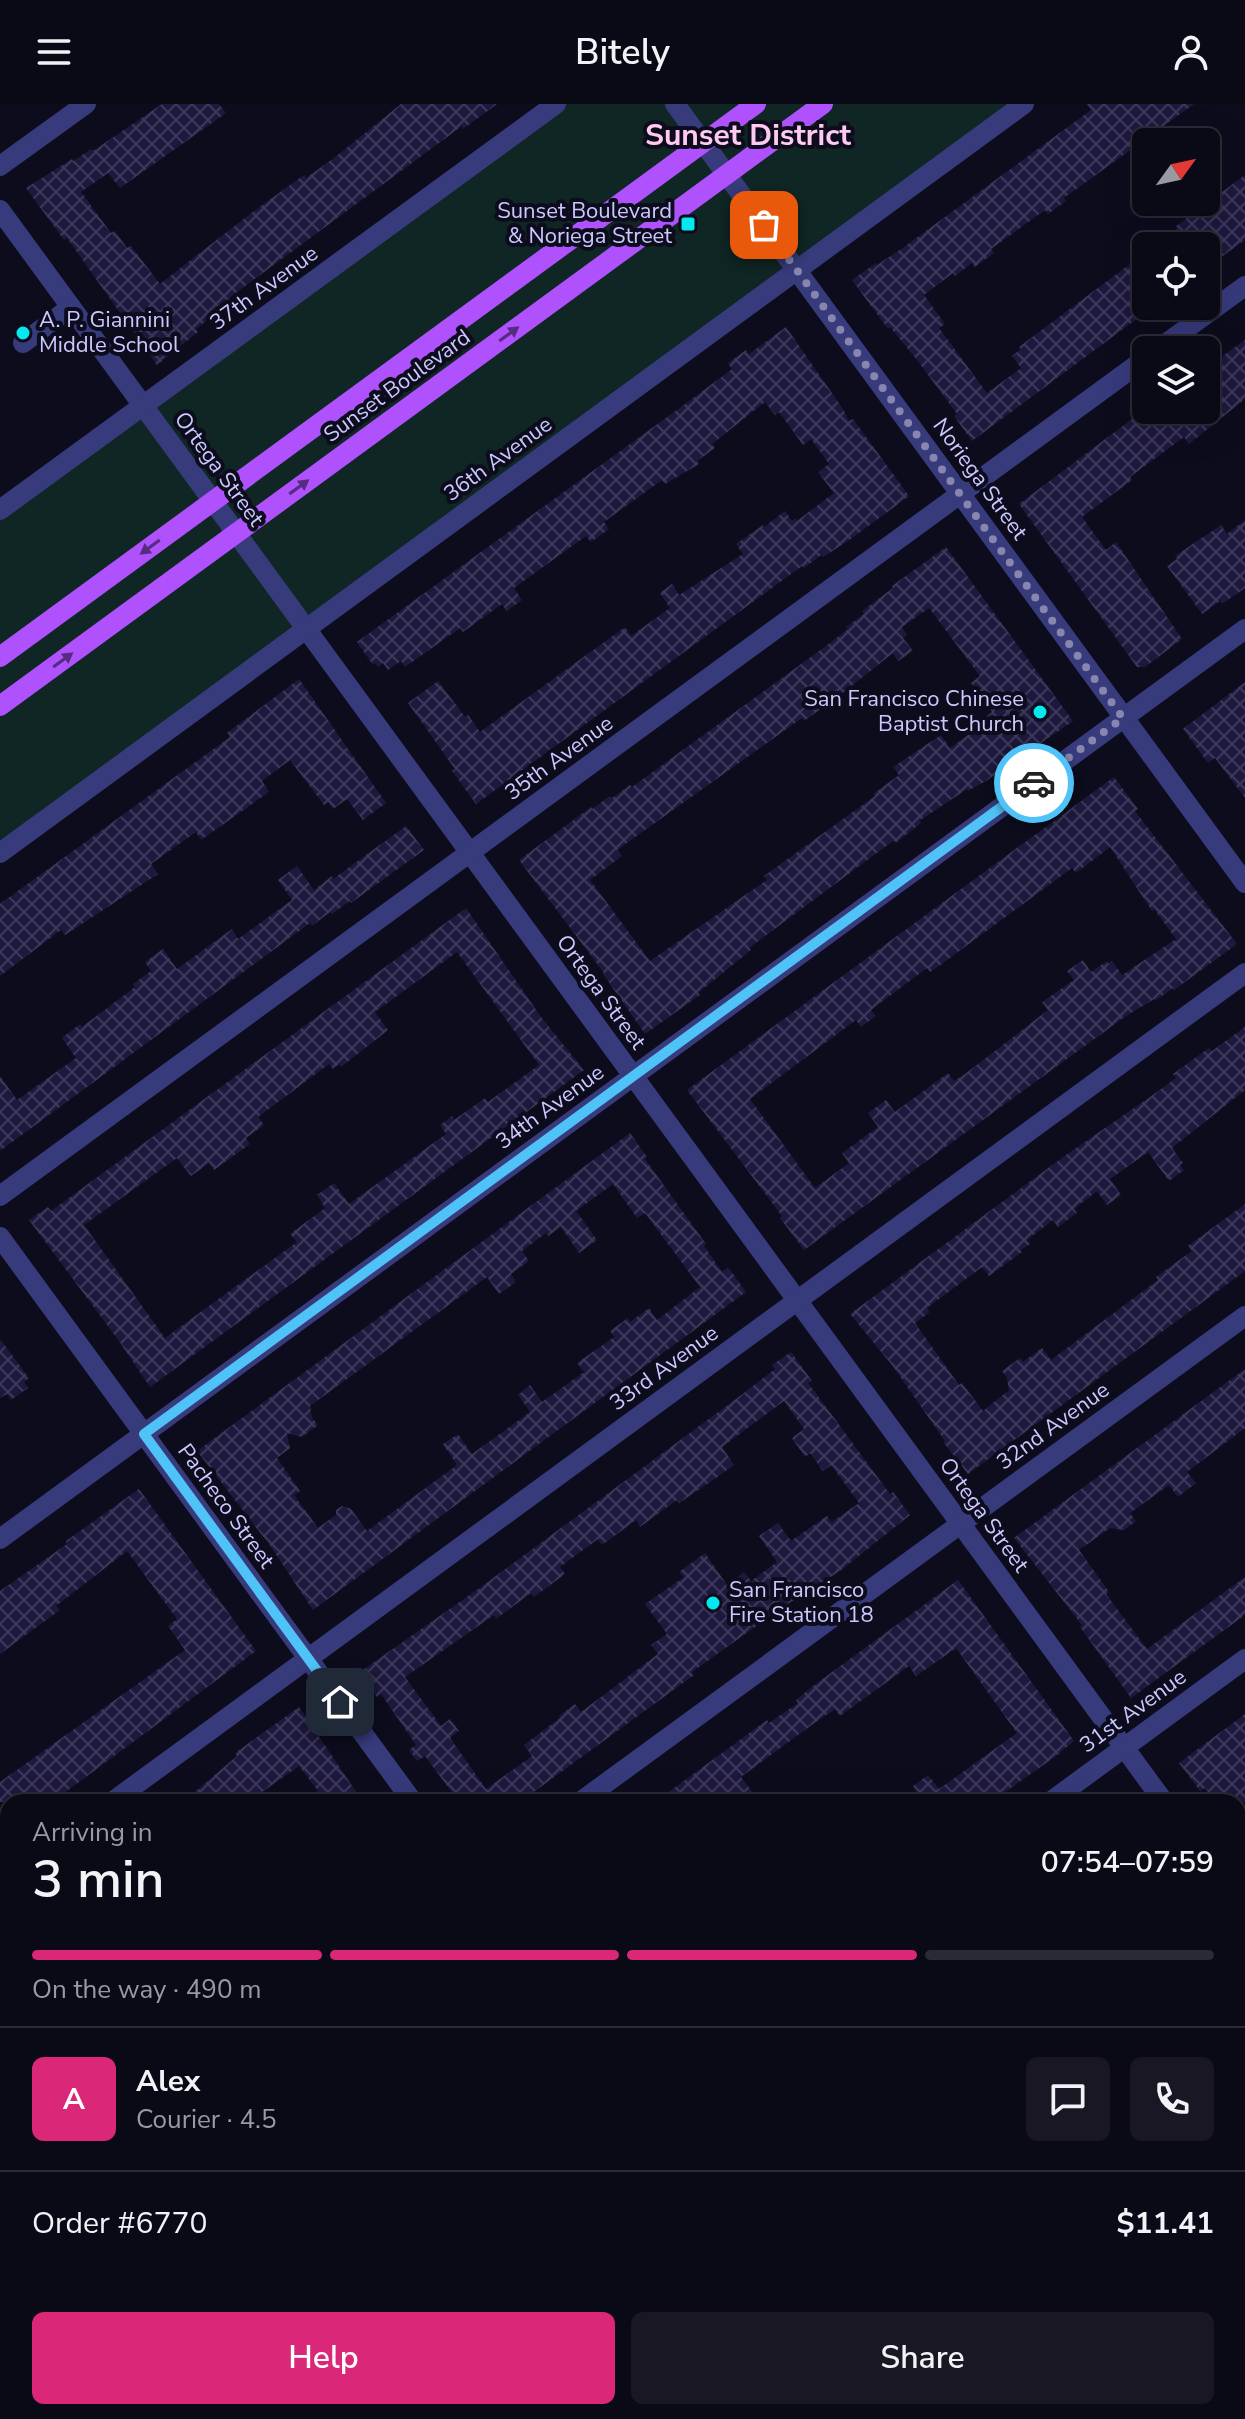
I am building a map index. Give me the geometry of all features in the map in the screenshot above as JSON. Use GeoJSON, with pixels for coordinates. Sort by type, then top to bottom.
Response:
{"type":"FeatureCollection","features":[{"type":"Feature","properties":{"kind":"main road","name":"Sunset Boulevard"},"geometry":{"type":"LineString","coordinates":[[0,657],[756,104]]}},
{"type":"Feature","properties":{"kind":"main road","name":"Sunset Boulevard"},"geometry":{"type":"LineString","coordinates":[[0,706],[823,104]]}},
{"type":"Feature","properties":{"kind":"street"},"geometry":{"type":"LineString","coordinates":[[0,166],[86,104]]}},
{"type":"Feature","properties":{"kind":"street","name":"37th Avenue"},"geometry":{"type":"LineString","coordinates":[[0,510],[556,104]]}},
{"type":"Feature","properties":{"kind":"street","name":"Noriega Street"},"geometry":{"type":"LineString","coordinates":[[675,104],[1245,883]]}},
{"type":"Feature","properties":{"kind":"street","name":"36th Avenue"},"geometry":{"type":"LineString","coordinates":[[0,853],[1024,104]]}},
{"type":"Feature","properties":{"kind":"street","name":"Ortega Street"},"geometry":{"type":"LineString","coordinates":[[0,210],[1158,1794]]}},
{"type":"Feature","properties":{"kind":"street"},"geometry":{"type":"LineString","coordinates":[[1176,336],[1245,286]]}},
{"type":"Feature","properties":{"kind":"street"},"geometry":{"type":"LineString","coordinates":[[23,343],[71,307]]}},
{"type":"Feature","properties":{"kind":"street","name":"35th Avenue"},"geometry":{"type":"LineString","coordinates":[[0,1196],[1132,368]]}},
{"type":"Feature","properties":{"kind":"street","name":"34th Avenue"},"geometry":{"type":"LineString","coordinates":[[0,1539],[1245,629]]}},
{"type":"Feature","properties":{"kind":"street","name":"33rd Avenue"},"geometry":{"type":"LineString","coordinates":[[123,1794],[1245,973]]}},
{"type":"Feature","properties":{"kind":"street","name":"Pacheco Street"},"geometry":{"type":"LineString","coordinates":[[0,1237],[407,1794]]}},
{"type":"Feature","properties":{"kind":"street","name":"32nd Avenue"},"geometry":{"type":"LineString","coordinates":[[591,1794],[1245,1316]]}},
{"type":"Feature","properties":{"kind":"street","name":"31st Avenue"},"geometry":{"type":"LineString","coordinates":[[1061,1794],[1245,1659]]}},
{"type":"Feature","properties":{"kind":"green space"},"geometry":{"type":"Polygon","coordinates":[[[555,104],[1024,104],[0,853],[0,510],[555,104]]]}},
{"type":"Feature","properties":{"kind":"building"},"geometry":{"type":"Polygon","coordinates":[[[162,104],[219,104],[226,113],[120,188],[108,173],[81,192],[111,233],[115,231],[127,248],[131,246],[160,284],[250,214],[304,175],[306,178],[334,158],[401,104],[497,104],[463,129],[462,126],[229,298],[231,301],[196,329],[198,332],[157,365],[67,238],[64,240],[26,188],[72,159],[91,149],[93,151],[162,104]]]}},
{"type":"Feature","properties":{"kind":"building"},"geometry":{"type":"Polygon","coordinates":[[[1087,104],[1194,104],[1161,128],[1132,128],[1132,149],[1064,198],[1066,201],[1048,214],[1045,210],[991,249],[994,253],[975,267],[972,263],[955,276],[953,273],[924,295],[945,324],[939,328],[987,393],[1021,368],[1012,356],[1021,349],[1019,347],[1132,262],[1132,320],[1135,320],[972,441],[954,416],[957,414],[917,360],[890,327],[888,329],[852,280],[904,247],[1091,110],[1087,104]]]}},
{"type":"Feature","properties":{"kind":"building"},"geometry":{"type":"Polygon","coordinates":[[[1245,175],[1245,240],[1220,258],[1220,232],[1173,232],[1190,216],[1220,216],[1220,194],[1245,175]]]}},
{"type":"Feature","properties":{"kind":"building"},"geometry":{"type":"Polygon","coordinates":[[[786,327],[849,421],[853,419],[909,496],[848,541],[804,568],[802,566],[476,804],[408,703],[438,681],[480,732],[625,627],[631,636],[670,608],[660,593],[672,584],[679,595],[743,554],[736,544],[763,525],[785,511],[792,521],[795,518],[797,521],[834,493],[818,472],[829,464],[811,439],[803,445],[779,412],[775,415],[765,402],[712,444],[715,448],[697,461],[699,464],[665,484],[662,480],[604,522],[609,529],[591,542],[586,536],[514,588],[522,600],[507,611],[502,604],[463,632],[460,628],[405,667],[401,661],[388,670],[383,663],[378,667],[375,663],[373,665],[357,642],[732,369],[728,363],[746,350],[749,354],[786,327]]]}},
{"type":"Feature","properties":{"kind":"building"},"geometry":{"type":"Polygon","coordinates":[[[1245,340],[1245,399],[1220,419],[1220,358],[1245,340]]]}},
{"type":"Feature","properties":{"kind":"building"},"geometry":{"type":"Polygon","coordinates":[[[1132,419],[1132,424],[1214,424],[1189,444],[1184,437],[1082,517],[1106,550],[1116,542],[1182,639],[1145,667],[1137,667],[1019,504],[1132,419]]]}},
{"type":"Feature","properties":{"kind":"building"},"geometry":{"type":"Polygon","coordinates":[[[1245,520],[1245,588],[1202,614],[1167,566],[1177,559],[1175,556],[1221,525],[1227,534],[1245,520]]]}},
{"type":"Feature","properties":{"kind":"building"},"geometry":{"type":"Polygon","coordinates":[[[946,547],[1073,721],[986,781],[967,789],[919,821],[921,823],[897,842],[893,841],[749,948],[751,950],[698,993],[700,995],[645,1034],[604,973],[519,860],[591,807],[610,796],[612,798],[630,785],[632,787],[830,643],[892,586],[946,547]],[[929,608],[902,627],[907,635],[903,638],[913,651],[898,661],[893,653],[804,721],[802,718],[617,850],[622,856],[590,880],[650,961],[767,880],[764,876],[875,796],[873,794],[899,775],[893,767],[941,735],[950,748],[979,727],[977,724],[992,712],[971,683],[980,676],[929,608]]]}},
{"type":"Feature","properties":{"kind":"building"},"geometry":{"type":"Polygon","coordinates":[[[299,679],[386,803],[363,820],[347,799],[333,809],[328,802],[324,805],[290,760],[262,781],[269,792],[201,840],[196,832],[151,864],[158,874],[65,935],[61,930],[0,976],[0,904],[230,737],[227,733],[299,679]]]}},
{"type":"Feature","properties":{"kind":"building"},"geometry":{"type":"Polygon","coordinates":[[[1245,682],[1245,798],[1215,758],[1208,763],[1183,729],[1245,682]]]}},
{"type":"Feature","properties":{"kind":"building"},"geometry":{"type":"Polygon","coordinates":[[[1114,777],[1138,809],[1135,811],[1237,944],[1174,990],[1126,1016],[804,1250],[687,1090],[1114,777]],[[1110,847],[1076,873],[1072,868],[930,972],[927,968],[871,1010],[876,1016],[861,1027],[856,1020],[750,1099],[815,1188],[849,1163],[842,1153],[878,1127],[868,1113],[886,1100],[895,1112],[948,1073],[954,1081],[965,1074],[1048,1010],[1042,1002],[1074,980],[1067,971],[1083,960],[1091,972],[1112,961],[1122,975],[1176,939],[1154,909],[1152,911],[1110,847]]]}},
{"type":"Feature","properties":{"kind":"building"},"geometry":{"type":"Polygon","coordinates":[[[406,826],[424,850],[351,903],[332,914],[330,912],[312,926],[310,923],[0,1151],[0,1076],[17,1100],[76,1058],[62,1038],[80,1024],[82,1027],[135,987],[133,984],[151,971],[145,962],[163,949],[177,969],[232,929],[238,939],[292,900],[278,880],[297,866],[314,890],[406,826]]]}},
{"type":"Feature","properties":{"kind":"building"},"geometry":{"type":"Polygon","coordinates":[[[466,908],[541,1017],[584,1070],[150,1387],[29,1220],[48,1207],[51,1211],[466,908]],[[457,952],[375,1012],[388,1030],[341,1067],[339,1064],[333,1069],[329,1064],[258,1117],[264,1125],[246,1138],[250,1144],[214,1170],[209,1163],[191,1176],[177,1158],[84,1225],[165,1338],[297,1242],[290,1234],[325,1208],[317,1195],[334,1183],[349,1204],[446,1134],[440,1125],[452,1116],[454,1120],[485,1098],[488,1102],[539,1065],[457,952]]]}},
{"type":"Feature","properties":{"kind":"building"},"geometry":{"type":"Polygon","coordinates":[[[1245,1027],[1245,1090],[1172,1148],[1183,1163],[1180,1165],[1184,1170],[1169,1181],[1148,1152],[1110,1179],[1121,1195],[1107,1205],[1097,1191],[1074,1209],[1077,1213],[1058,1227],[1053,1220],[1027,1240],[1030,1244],[1022,1252],[989,1276],[982,1267],[927,1308],[930,1312],[915,1323],[959,1385],[962,1383],[983,1411],[1009,1390],[1002,1371],[1020,1358],[1023,1362],[1042,1348],[1051,1360],[1158,1280],[1156,1277],[1192,1251],[1188,1246],[1245,1204],[1245,1271],[968,1474],[892,1365],[850,1314],[1176,1078],[1173,1074],[1245,1027]]]}},
{"type":"Feature","properties":{"kind":"building"},"geometry":{"type":"Polygon","coordinates":[[[630,1133],[722,1272],[728,1267],[746,1292],[313,1610],[269,1544],[197,1451],[630,1133]],[[613,1184],[576,1211],[597,1240],[579,1253],[561,1227],[548,1236],[546,1233],[522,1251],[529,1261],[511,1274],[516,1282],[499,1294],[487,1277],[310,1406],[312,1418],[318,1425],[302,1437],[287,1433],[290,1448],[277,1458],[300,1491],[294,1495],[318,1528],[336,1515],[336,1510],[342,1506],[351,1509],[367,1531],[457,1465],[443,1444],[458,1434],[472,1454],[530,1412],[518,1395],[530,1385],[542,1402],[584,1372],[577,1363],[614,1337],[610,1331],[628,1318],[630,1322],[649,1308],[657,1320],[700,1287],[645,1213],[637,1218],[613,1184]]]}},
{"type":"Feature","properties":{"kind":"building"},"geometry":{"type":"Polygon","coordinates":[[[0,1339],[29,1378],[24,1382],[28,1388],[11,1400],[7,1394],[0,1398],[0,1339]]]}},
{"type":"Feature","properties":{"kind":"building"},"geometry":{"type":"Polygon","coordinates":[[[791,1352],[812,1381],[808,1383],[890,1494],[893,1492],[910,1515],[840,1571],[692,1672],[694,1675],[531,1794],[453,1794],[425,1756],[417,1761],[409,1750],[416,1745],[381,1694],[377,1697],[360,1672],[481,1587],[775,1369],[772,1365],[791,1352]],[[784,1401],[722,1447],[734,1465],[640,1527],[636,1520],[602,1545],[598,1539],[560,1567],[565,1574],[534,1597],[531,1593],[496,1619],[494,1615],[405,1677],[441,1726],[450,1719],[459,1731],[450,1738],[486,1789],[532,1756],[524,1745],[559,1716],[575,1704],[581,1712],[658,1654],[651,1645],[667,1634],[645,1604],[684,1577],[679,1572],[705,1553],[727,1585],[744,1572],[751,1581],[777,1562],[759,1536],[778,1523],[791,1541],[827,1516],[832,1522],[859,1503],[831,1465],[823,1471],[810,1453],[805,1457],[792,1438],[804,1429],[784,1401]]]}},
{"type":"Feature","properties":{"kind":"building"},"geometry":{"type":"Polygon","coordinates":[[[1245,1369],[1245,1428],[1187,1472],[1196,1483],[1178,1497],[1169,1485],[1130,1513],[1136,1521],[1124,1530],[1110,1528],[1079,1550],[1109,1592],[1106,1594],[1147,1649],[1245,1577],[1245,1615],[1131,1698],[1080,1627],[1082,1625],[1014,1538],[1245,1369]]]}},
{"type":"Feature","properties":{"kind":"building"},"geometry":{"type":"Polygon","coordinates":[[[139,1489],[256,1651],[63,1794],[0,1794],[0,1782],[185,1650],[168,1626],[177,1619],[127,1551],[56,1606],[60,1610],[0,1654],[0,1591],[67,1544],[66,1541],[139,1489]]]}},
{"type":"Feature","properties":{"kind":"building"},"geometry":{"type":"Polygon","coordinates":[[[958,1580],[1074,1741],[1002,1794],[918,1794],[913,1786],[928,1775],[939,1789],[1017,1733],[956,1648],[916,1676],[909,1666],[840,1716],[835,1709],[813,1724],[741,1777],[754,1794],[666,1794],[767,1720],[769,1723],[798,1703],[796,1700],[958,1580]]]}},
{"type":"Feature","properties":{"kind":"building"},"geometry":{"type":"Polygon","coordinates":[[[299,1707],[358,1794],[314,1794],[318,1791],[299,1766],[259,1794],[192,1794],[237,1756],[235,1753],[299,1707]]]}},
{"type":"Feature","properties":{"kind":"building"},"geometry":{"type":"Polygon","coordinates":[[[1245,1714],[1245,1794],[1209,1794],[1205,1788],[1200,1791],[1179,1763],[1245,1714]]]}},
{"type":"Feature","properties":{"kind":"way so far"},"geometry":{"type":"LineString","coordinates":[[764,225],[1123,718],[1034,783]]}},
{"type":"Feature","properties":{"kind":"place","name":"Sunset Boulevard & Noriega Street"},"geometry":{"type":"Point","coordinates":[688,224]}},
{"type":"Feature","properties":{"kind":"place","name":"A. P. Giannini Middle School"},"geometry":{"type":"Point","coordinates":[23,333]}},
{"type":"Feature","properties":{"kind":"place","name":"San Francisco Chinese Baptist Church"},"geometry":{"type":"Point","coordinates":[1040,712]}},
{"type":"Feature","properties":{"kind":"place","name":"San Francisco Fire Station 18"},"geometry":{"type":"Point","coordinates":[713,1603]}},
{"type":"Feature","properties":{"kind":"district","name":"Sunset District"},"geometry":{"type":"Point","coordinates":[748,135]}},
{"type":"Feature","properties":{"kind":"route"},"geometry":{"type":"LineString","coordinates":[[340,1702],[144,1434],[1034,783]]}}]}
